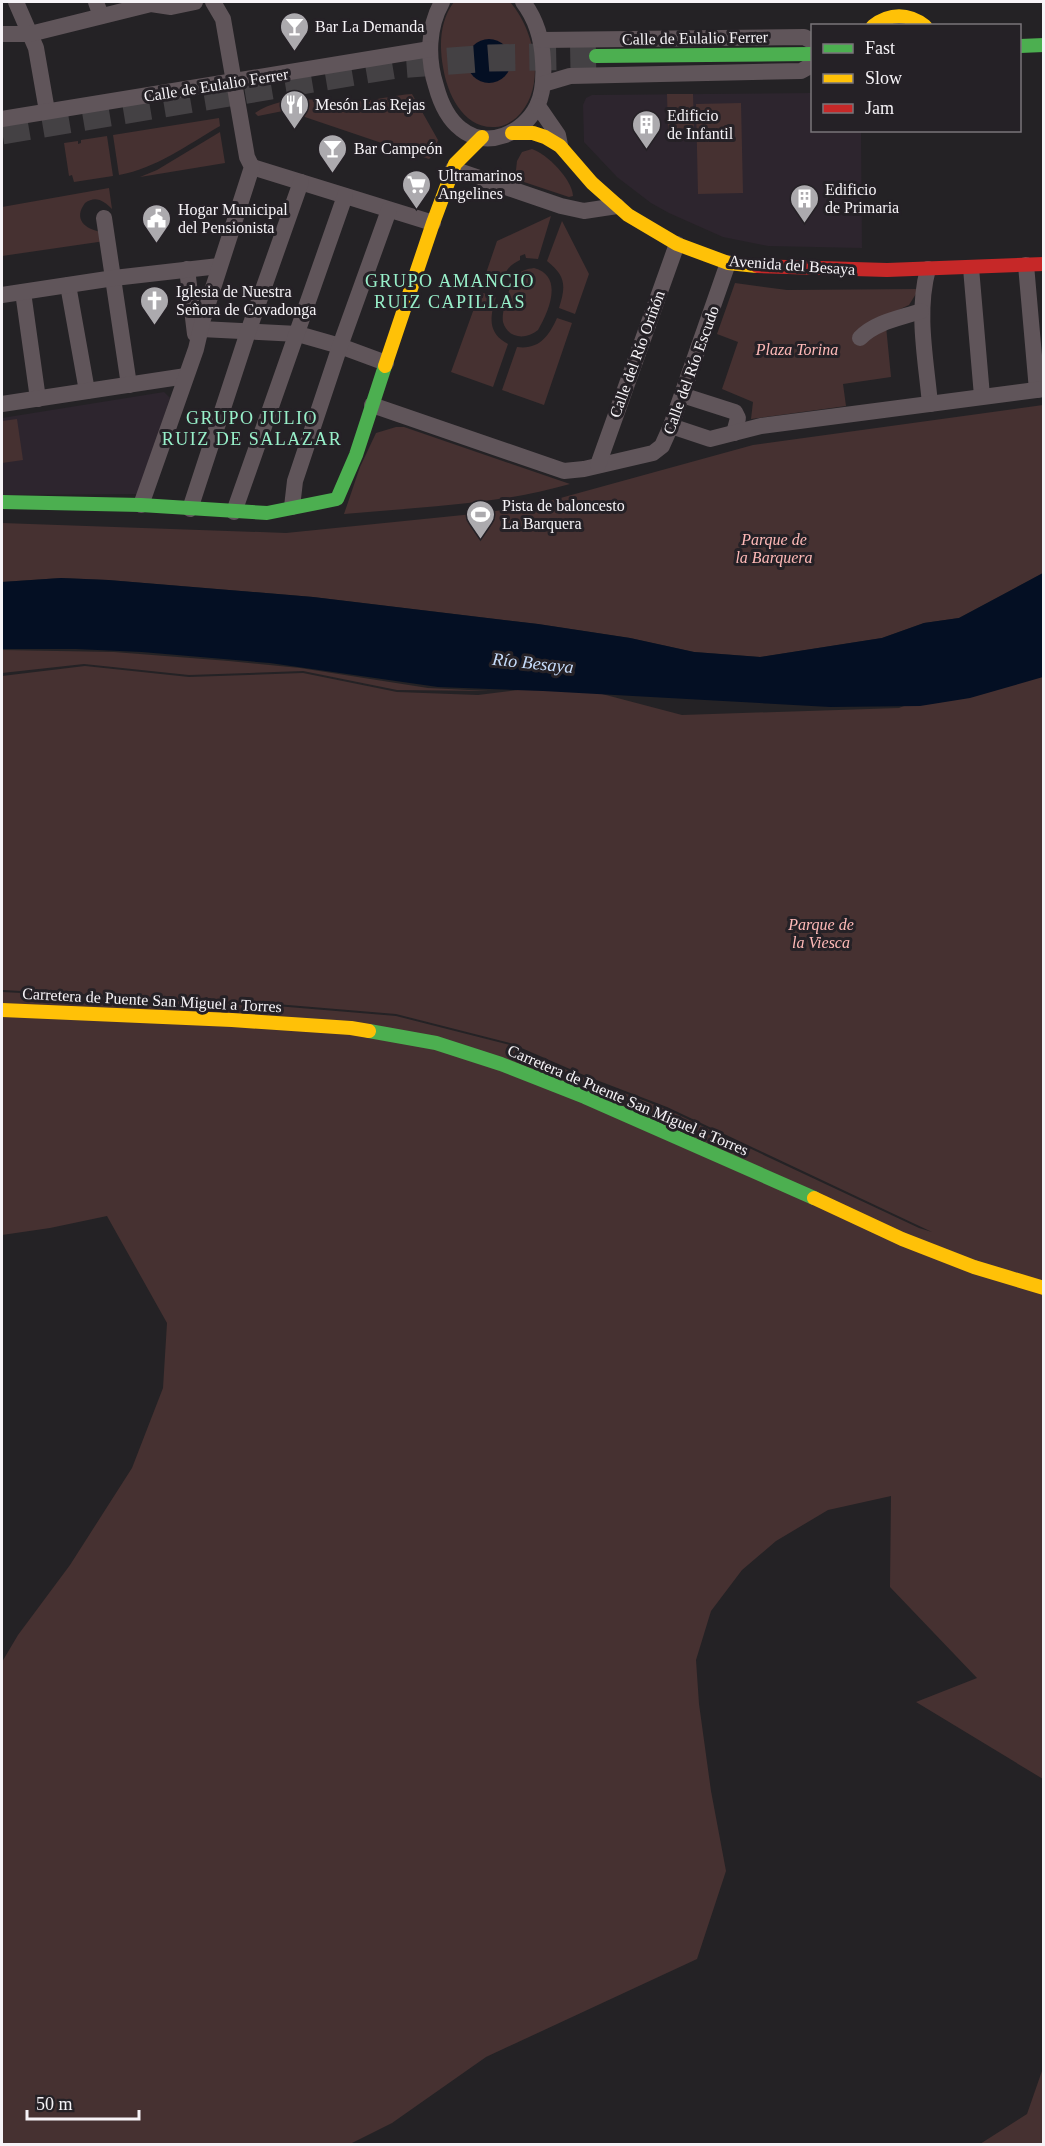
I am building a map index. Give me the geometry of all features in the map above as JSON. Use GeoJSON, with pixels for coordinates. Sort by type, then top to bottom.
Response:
{"type":"FeatureCollection","features":[{"type":"Feature","properties":{"kind":"street"},"geometry":{"type":"LineString","coordinates":[[16,2],[36,48],[47,111]]}},
{"type":"Feature","properties":{"kind":"street"},"geometry":{"type":"LineString","coordinates":[[2,34],[30,34],[99,9],[152,3],[171,7],[195,2]]}},
{"type":"Feature","properties":{"kind":"street"},"geometry":{"type":"LineString","coordinates":[[213,2],[223,19],[247,157],[252,166],[433,224]]}},
{"type":"Feature","properties":{"kind":"street"},"geometry":{"type":"LineString","coordinates":[[223,19],[227,2]]}},
{"type":"Feature","properties":{"kind":"street"},"geometry":{"type":"LineString","coordinates":[[442,2],[432,28],[430,49],[432,72],[437,91],[457,125],[462,130],[482,137],[500,137],[512,133],[526,122],[538,106],[543,84],[541,40],[532,16],[523,2]]}},
{"type":"Feature","properties":{"kind":"street"},"geometry":{"type":"LineString","coordinates":[[876,24],[882,19],[899,15],[915,19],[922,24]]}},
{"type":"Feature","properties":{"kind":"street","name":"Calle de Eulalio Ferrer"},"geometry":{"type":"LineString","coordinates":[[541,40],[804,37],[811,40]]}},
{"type":"Feature","properties":{"kind":"street"},"geometry":{"type":"LineString","coordinates":[[1021,46],[1044,45]]}},
{"type":"Feature","properties":{"kind":"street","name":"Calle de Eulalio Ferrer"},"geometry":{"type":"LineString","coordinates":[[2,119],[430,49]]}},
{"type":"Feature","properties":{"kind":"street","name":"Calle de Eulalio Ferrer"},"geometry":{"type":"LineString","coordinates":[[596,56],[811,54]]}},
{"type":"Feature","properties":{"kind":"street"},"geometry":{"type":"LineString","coordinates":[[1021,58],[1044,58]]}},
{"type":"Feature","properties":{"kind":"street"},"geometry":{"type":"LineString","coordinates":[[543,84],[570,75],[801,71],[811,66]]}},
{"type":"Feature","properties":{"kind":"street"},"geometry":{"type":"LineString","coordinates":[[538,106],[558,135],[560,146]]}},
{"type":"Feature","properties":{"kind":"street"},"geometry":{"type":"LineString","coordinates":[[454,167],[457,125]]}},
{"type":"Feature","properties":{"kind":"street"},"geometry":{"type":"LineString","coordinates":[[512,133],[539,134],[560,146]]}},
{"type":"Feature","properties":{"kind":"street"},"geometry":{"type":"LineString","coordinates":[[2,502],[141,505],[267,513],[337,499],[356,455],[454,167],[482,137]]}},
{"type":"Feature","properties":{"kind":"street","name":"Avenida del Besaya"},"geometry":{"type":"LineString","coordinates":[[560,146],[592,183],[628,215],[677,244],[728,263],[780,268],[928,270],[1044,264]]}},
{"type":"Feature","properties":{"kind":"street"},"geometry":{"type":"LineString","coordinates":[[141,505],[196,349],[219,266],[252,166]]}},
{"type":"Feature","properties":{"kind":"street"},"geometry":{"type":"LineString","coordinates":[[454,167],[584,211],[617,206]]}},
{"type":"Feature","properties":{"kind":"street"},"geometry":{"type":"LineString","coordinates":[[190,509],[248,332],[301,182]]}},
{"type":"Feature","properties":{"kind":"street"},"geometry":{"type":"LineString","coordinates":[[234,512],[345,196]]}},
{"type":"Feature","properties":{"kind":"street"},"geometry":{"type":"LineString","coordinates":[[292,507],[295,481],[389,210]]}},
{"type":"Feature","properties":{"kind":"street"},"geometry":{"type":"LineString","coordinates":[[104,218],[129,384]]}},
{"type":"Feature","properties":{"kind":"street","name":"Calle del Río Oriñón"},"geometry":{"type":"LineString","coordinates":[[598,465],[677,244]]}},
{"type":"Feature","properties":{"kind":"street","name":"Calle del Río Escudo"},"geometry":{"type":"LineString","coordinates":[[372,405],[564,471],[574,471],[653,453],[662,446],[670,426],[728,263]]}},
{"type":"Feature","properties":{"kind":"street"},"geometry":{"type":"LineString","coordinates":[[670,426],[710,439],[760,426],[1040,390],[1026,265]]}},
{"type":"Feature","properties":{"kind":"street"},"geometry":{"type":"LineString","coordinates":[[2,295],[114,278],[219,266]]}},
{"type":"Feature","properties":{"kind":"street"},"geometry":{"type":"LineString","coordinates":[[971,268],[982,396]]}},
{"type":"Feature","properties":{"kind":"street"},"geometry":{"type":"LineString","coordinates":[[187,269],[196,349]]}},
{"type":"Feature","properties":{"kind":"street"},"geometry":{"type":"LineString","coordinates":[[928,270],[923,286],[921,311],[930,404]]}},
{"type":"Feature","properties":{"kind":"street"},"geometry":{"type":"LineString","coordinates":[[68,285],[87,391]]}},
{"type":"Feature","properties":{"kind":"street"},"geometry":{"type":"LineString","coordinates":[[22,292],[38,399]]}},
{"type":"Feature","properties":{"kind":"street"},"geometry":{"type":"LineString","coordinates":[[860,338],[880,325],[921,311]]}},
{"type":"Feature","properties":{"kind":"street"},"geometry":{"type":"LineString","coordinates":[[201,329],[298,334],[386,363]]}},
{"type":"Feature","properties":{"kind":"street"},"geometry":{"type":"LineString","coordinates":[[2,404],[186,376]]}},
{"type":"Feature","properties":{"kind":"street"},"geometry":{"type":"LineString","coordinates":[[682,395],[735,412],[738,418],[734,433]]}},
{"type":"Feature","properties":{"kind":"street","name":"Carretera de Puente San Miguel a Torres"},"geometry":{"type":"LineString","coordinates":[[2,1010],[232,1020],[351,1028],[436,1043],[501,1064],[585,1096],[902,1239],[974,1267],[1044,1288]]}},
{"type":"Feature","properties":{"kind":"shaded area"},"geometry":{"type":"Polygon","coordinates":[[[811,93],[811,132],[861,132],[862,248],[768,246],[723,237],[651,203],[617,177],[584,142],[583,105],[586,98],[592,95],[811,93]]]}},
{"type":"Feature","properties":{"kind":"shaded area"},"geometry":{"type":"Polygon","coordinates":[[[164,392],[170,398],[138,494],[2,495],[2,418],[164,392]]]}},
{"type":"Feature","properties":{"kind":"green space"},"geometry":{"type":"Polygon","coordinates":[[[454,2],[510,2],[526,28],[534,60],[535,76],[532,92],[526,106],[516,118],[506,124],[495,127],[474,122],[458,108],[448,88],[441,42],[443,25],[454,2]]]}},
{"type":"Feature","properties":{"kind":"green space"},"geometry":{"type":"Polygon","coordinates":[[[412,94],[438,140],[433,155],[429,159],[290,112],[283,111],[258,116],[255,113],[267,106],[292,100],[361,101],[412,94]]]}},
{"type":"Feature","properties":{"kind":"green space"},"geometry":{"type":"Polygon","coordinates":[[[667,94],[693,94],[694,128],[668,129],[667,94]]]}},
{"type":"Feature","properties":{"kind":"green space"},"geometry":{"type":"Polygon","coordinates":[[[741,103],[743,193],[698,194],[696,104],[741,103]]]}},
{"type":"Feature","properties":{"kind":"green space"},"geometry":{"type":"Polygon","coordinates":[[[219,118],[220,126],[171,155],[133,172],[119,175],[113,135],[219,118]]]}},
{"type":"Feature","properties":{"kind":"green space"},"geometry":{"type":"Polygon","coordinates":[[[220,132],[225,163],[140,177],[157,170],[220,132]]]}},
{"type":"Feature","properties":{"kind":"green space"},"geometry":{"type":"Polygon","coordinates":[[[107,136],[113,176],[74,182],[72,175],[69,176],[64,143],[78,141],[78,144],[81,140],[107,136]]]}},
{"type":"Feature","properties":{"kind":"green space"},"geometry":{"type":"Polygon","coordinates":[[[532,149],[545,156],[558,168],[572,189],[573,196],[569,197],[515,179],[517,161],[522,152],[532,149]]]}},
{"type":"Feature","properties":{"kind":"green space"},"geometry":{"type":"Polygon","coordinates":[[[109,188],[112,209],[103,201],[93,199],[85,203],[80,214],[82,222],[101,232],[105,241],[2,256],[2,207],[109,188]]]}},
{"type":"Feature","properties":{"kind":"green space"},"geometry":{"type":"Polygon","coordinates":[[[551,216],[538,259],[526,258],[525,254],[520,256],[520,260],[506,271],[499,288],[483,282],[497,241],[551,216]]]}},
{"type":"Feature","properties":{"kind":"green space"},"geometry":{"type":"Polygon","coordinates":[[[562,221],[589,274],[575,314],[559,308],[563,282],[558,272],[547,261],[562,221]]]}},
{"type":"Feature","properties":{"kind":"green space"},"geometry":{"type":"Polygon","coordinates":[[[534,268],[549,278],[551,295],[549,304],[538,330],[523,336],[513,335],[505,328],[503,322],[509,291],[519,274],[524,270],[534,268]]]}},
{"type":"Feature","properties":{"kind":"green space","name":"Plaza Torina"},"geometry":{"type":"Polygon","coordinates":[[[735,283],[787,290],[919,289],[909,305],[885,316],[891,377],[843,384],[846,406],[751,419],[753,402],[722,389],[738,342],[717,334],[735,283]]]}},
{"type":"Feature","properties":{"kind":"green space"},"geometry":{"type":"Polygon","coordinates":[[[480,292],[496,297],[492,311],[493,329],[501,340],[508,344],[493,387],[451,372],[480,292]]]}},
{"type":"Feature","properties":{"kind":"green space"},"geometry":{"type":"Polygon","coordinates":[[[557,318],[572,323],[544,405],[502,390],[517,347],[537,344],[547,336],[557,318]]]}},
{"type":"Feature","properties":{"kind":"green space","name":"Parque de la Barquera"},"geometry":{"type":"Polygon","coordinates":[[[1043,405],[1043,573],[959,618],[924,623],[882,638],[760,657],[694,652],[630,638],[538,624],[313,597],[108,580],[61,578],[2,582],[2,523],[286,533],[483,513],[535,505],[753,445],[1043,405]]]}},
{"type":"Feature","properties":{"kind":"green space"},"geometry":{"type":"Polygon","coordinates":[[[17,419],[23,460],[2,463],[2,421],[17,419]]]}},
{"type":"Feature","properties":{"kind":"green space"},"geometry":{"type":"Polygon","coordinates":[[[404,427],[570,484],[486,501],[344,514],[360,467],[376,433],[404,427]]]}},
{"type":"Feature","properties":{"kind":"green space","name":"Parque de la Viesca"},"geometry":{"type":"Polygon","coordinates":[[[1043,644],[1043,1779],[916,1702],[977,1678],[890,1587],[891,1496],[828,1510],[776,1541],[742,1570],[711,1611],[696,1660],[699,1704],[711,1791],[726,1871],[697,1959],[486,2057],[392,2123],[350,2144],[2,2144],[2,1662],[18,1635],[70,1565],[132,1468],[163,1388],[167,1323],[107,1216],[2,1235],[2,992],[276,1006],[396,1016],[510,1045],[585,1078],[666,1109],[919,1228],[932,1232],[667,1107],[586,1076],[510,1043],[396,1014],[276,1004],[2,990],[2,676],[85,666],[189,677],[303,673],[397,692],[478,695],[564,684],[682,715],[899,708],[975,677],[1043,644]]]}},
{"type":"Feature","properties":{"kind":"green space"},"geometry":{"type":"Polygon","coordinates":[[[2,650],[114,652],[229,661],[300,668],[428,688],[490,691],[397,690],[303,671],[189,675],[84,664],[2,673],[2,650]]]}},
{"type":"Feature","properties":{"kind":"green space"},"geometry":{"type":"Polygon","coordinates":[[[1043,2068],[1043,2144],[980,2144],[1027,2114],[1043,2068]]]}},
{"type":"Feature","properties":{"kind":"water"},"geometry":{"type":"Polygon","coordinates":[[[489,39],[504,46],[511,61],[504,76],[489,83],[474,76],[467,61],[474,46],[489,39]]]}},
{"type":"Feature","properties":{"kind":"water","name":"Río Besaya"},"geometry":{"type":"Polygon","coordinates":[[[1043,573],[1043,677],[970,698],[920,706],[830,707],[438,687],[270,663],[142,652],[2,649],[2,582],[61,578],[108,580],[313,597],[538,624],[630,638],[694,652],[760,657],[882,638],[924,623],[959,618],[1043,573]]]}},
{"type":"Feature","properties":{"kind":"tunnel"},"geometry":{"type":"LineString","coordinates":[[2,131],[396,65],[490,58],[596,56]]}},
{"type":"Feature","properties":{"kind":"traffic: fast"},"geometry":{"type":"LineString","coordinates":[[1021,46],[1044,45]]}},
{"type":"Feature","properties":{"kind":"traffic: fast"},"geometry":{"type":"LineString","coordinates":[[596,56],[811,54]]}},
{"type":"Feature","properties":{"kind":"traffic: fast"},"geometry":{"type":"LineString","coordinates":[[2,502],[141,505],[267,513],[337,499],[356,455],[385,366]]}},
{"type":"Feature","properties":{"kind":"traffic: fast"},"geometry":{"type":"LineString","coordinates":[[369,1031],[436,1043],[501,1064],[585,1097],[814,1198]]}},
{"type":"Feature","properties":{"kind":"traffic: slow"},"geometry":{"type":"LineString","coordinates":[[876,24],[899,16],[922,24]]}},
{"type":"Feature","properties":{"kind":"traffic: slow"},"geometry":{"type":"LineString","coordinates":[[512,133],[533,133],[560,146],[592,183],[628,215],[677,244],[728,263],[757,266]]}},
{"type":"Feature","properties":{"kind":"traffic: slow"},"geometry":{"type":"LineString","coordinates":[[385,366],[455,164],[482,137]]}},
{"type":"Feature","properties":{"kind":"traffic: slow"},"geometry":{"type":"LineString","coordinates":[[2,1010],[232,1020],[369,1031]]}},
{"type":"Feature","properties":{"kind":"traffic: slow"},"geometry":{"type":"LineString","coordinates":[[814,1198],[902,1239],[974,1267],[1044,1288]]}},
{"type":"Feature","properties":{"kind":"traffic: jam"},"geometry":{"type":"LineString","coordinates":[[757,266],[887,270],[1044,264]]}},
{"type":"Feature","properties":{"kind":"place","name":"Bar La Demanda"},"geometry":{"type":"Point","coordinates":[294,52]}},
{"type":"Feature","properties":{"kind":"place","name":"Mesón Las Rejas"},"geometry":{"type":"Point","coordinates":[294,130]}},
{"type":"Feature","properties":{"kind":"place","name":"Edificio de Infantil"},"geometry":{"type":"Point","coordinates":[646,150]}},
{"type":"Feature","properties":{"kind":"place","name":"Bar Campeón"},"geometry":{"type":"Point","coordinates":[333,174]}},
{"type":"Feature","properties":{"kind":"place","name":"Ultramarinos Angelines"},"geometry":{"type":"Point","coordinates":[417,210]}},
{"type":"Feature","properties":{"kind":"place","name":"Edificio de Primaria"},"geometry":{"type":"Point","coordinates":[804,224]}},
{"type":"Feature","properties":{"kind":"place","name":"Hogar Municipal del Pensionista"},"geometry":{"type":"Point","coordinates":[157,244]}},
{"type":"Feature","properties":{"kind":"place","name":"Iglesia de Nuestra Señora de Covadonga"},"geometry":{"type":"Point","coordinates":[155,326]}},
{"type":"Feature","properties":{"kind":"place","name":"Pista de baloncesto La Barquera"},"geometry":{"type":"Point","coordinates":[481,540]}},
{"type":"Feature","properties":{"kind":"district","name":"GRUPO AMANCIO RUIZ CAPILLAS"},"geometry":{"type":"Point","coordinates":[450,291]}},
{"type":"Feature","properties":{"kind":"district","name":"GRUPO JULIO RUIZ DE SALAZAR"},"geometry":{"type":"Point","coordinates":[252,428]}}]}
